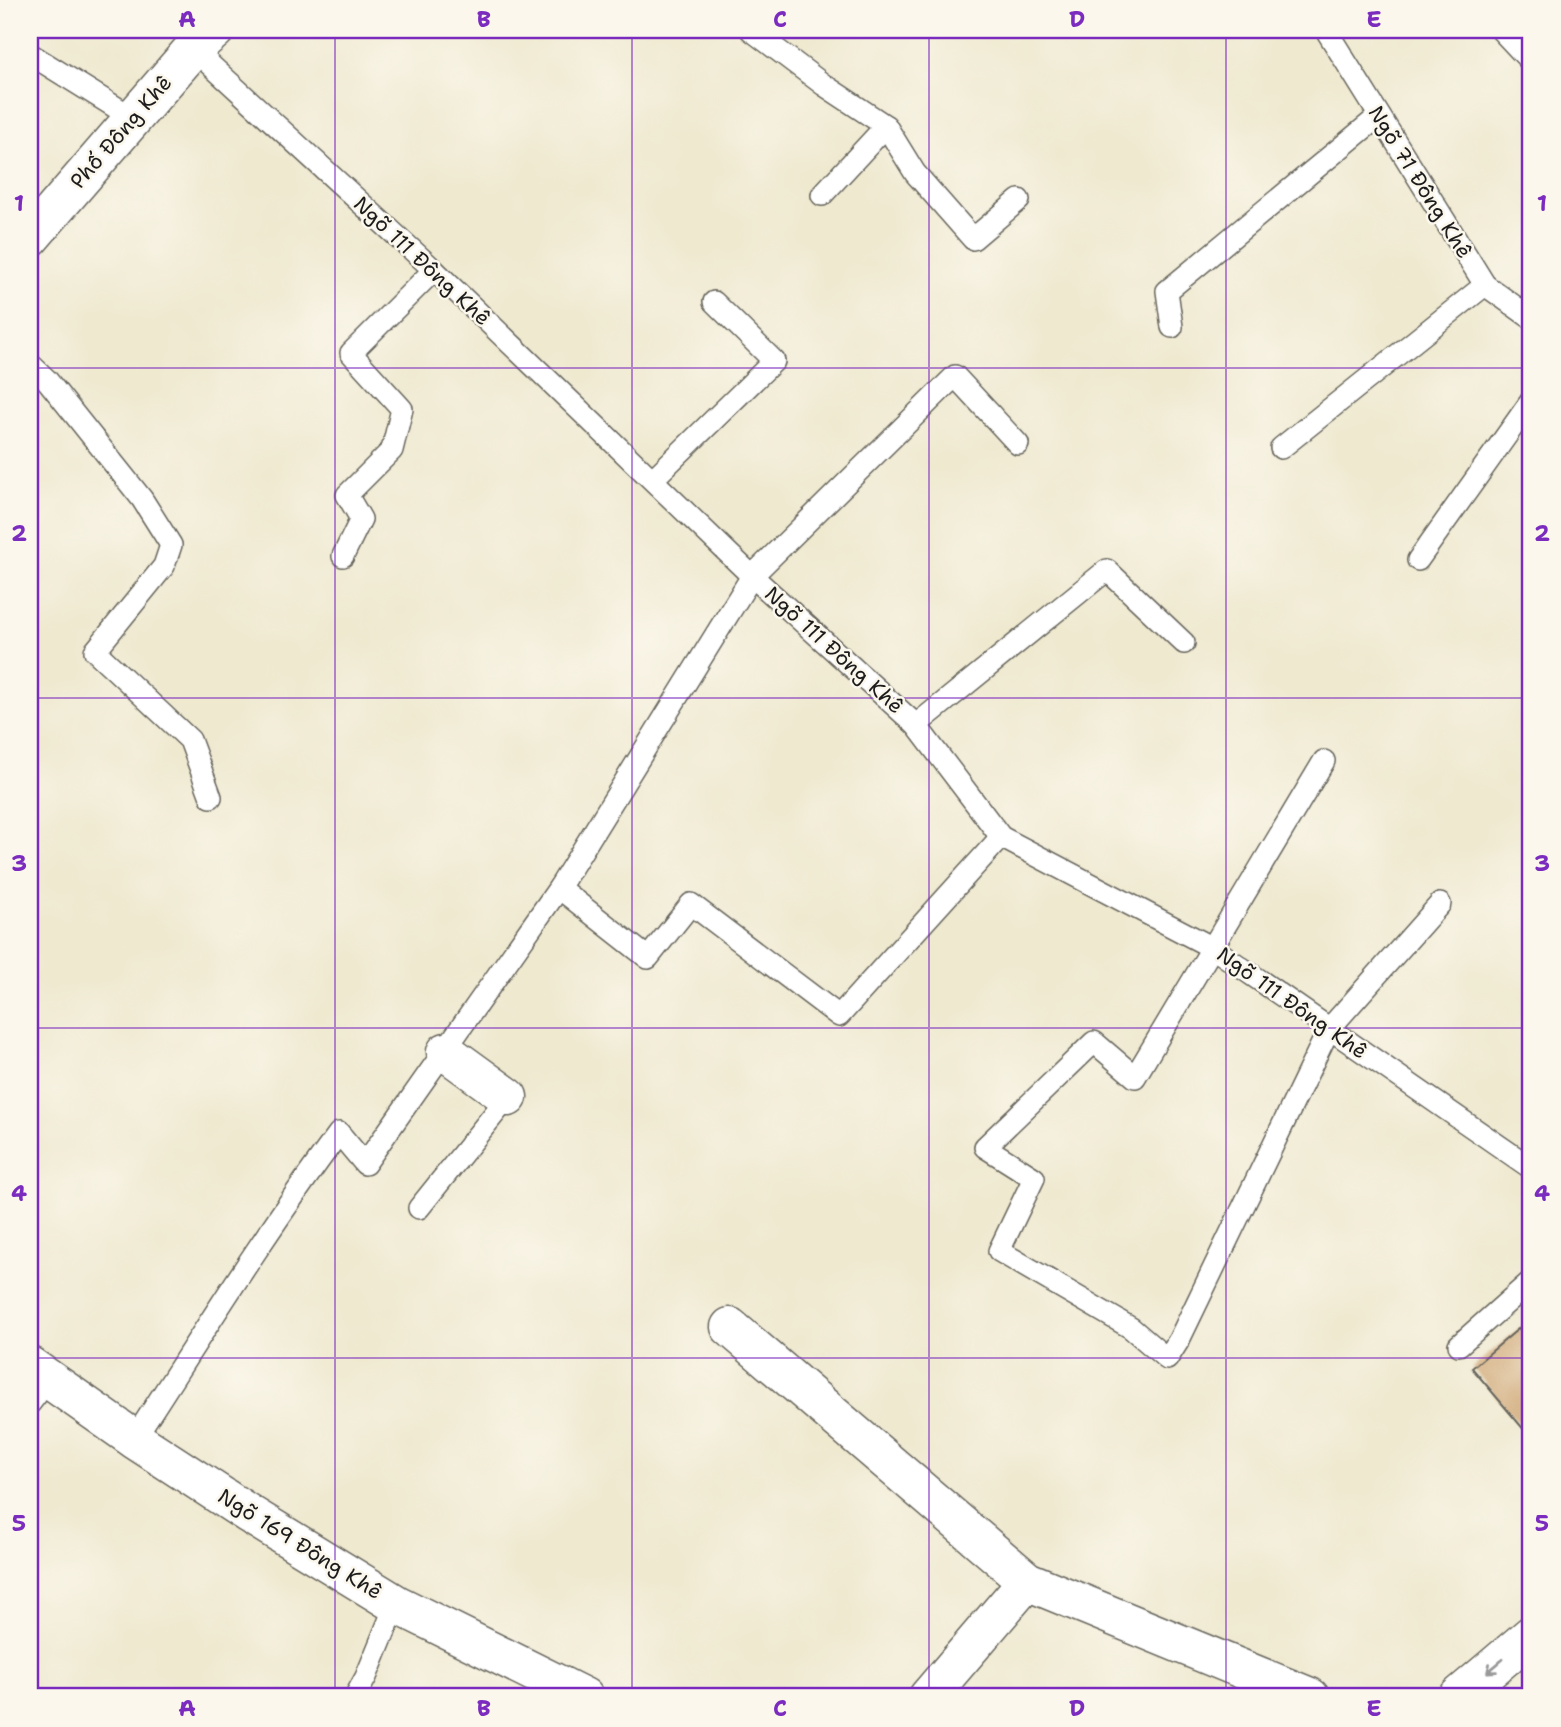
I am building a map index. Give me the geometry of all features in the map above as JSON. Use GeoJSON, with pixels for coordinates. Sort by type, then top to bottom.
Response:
{"type":"FeatureCollection","features":[{"type":"Feature","properties":{"kind":"street","name":"Phố Đông Khê"},"geometry":{"type":"LineString","coordinates":[[30,238],[204,39]]}},
{"type":"Feature","properties":{"kind":"street"},"geometry":{"type":"LineString","coordinates":[[446,1052],[508,1097]]}},
{"type":"Feature","properties":{"kind":"street"},"geometry":{"type":"LineString","coordinates":[[730,1327],[1027,1581],[1310,1697]]}},
{"type":"Feature","properties":{"kind":"street","name":"Ngõ 169 Đông Khê"},"geometry":{"type":"LineString","coordinates":[[36,1383],[134,1439],[249,1514],[396,1604],[584,1697]]}},
{"type":"Feature","properties":{"kind":"street"},"geometry":{"type":"LineString","coordinates":[[928,1697],[1027,1581]]}},
{"type":"Feature","properties":{"kind":"street"},"geometry":{"type":"LineString","coordinates":[[1458,1697],[1531,1635]]}},
{"type":"Feature","properties":{"kind":"lane"},"geometry":{"type":"LineString","coordinates":[[751,30],[824,85],[886,126],[915,173],[973,239],[1019,200]]}},
{"type":"Feature","properties":{"kind":"lane"},"geometry":{"type":"LineString","coordinates":[[1501,30],[1531,62]]}},
{"type":"Feature","properties":{"kind":"lane","name":"Ngõ 71 Đông Khê"},"geometry":{"type":"LineString","coordinates":[[1327,31],[1485,285],[1531,317]]}},
{"type":"Feature","properties":{"kind":"lane","name":"Ngõ 111 Đông Khê"},"geometry":{"type":"LineString","coordinates":[[204,39],[434,270],[752,576],[916,725],[1001,837],[1213,948],[1531,1168]]}},
{"type":"Feature","properties":{"kind":"lane"},"geometry":{"type":"LineString","coordinates":[[30,54],[133,118]]}},
{"type":"Feature","properties":{"kind":"lane"},"geometry":{"type":"LineString","coordinates":[[1172,327],[1167,291],[1379,116]]}},
{"type":"Feature","properties":{"kind":"lane"},"geometry":{"type":"LineString","coordinates":[[822,195],[886,126]]}},
{"type":"Feature","properties":{"kind":"lane"},"geometry":{"type":"LineString","coordinates":[[343,556],[361,519],[347,495],[392,450],[402,410],[351,353],[434,270]]}},
{"type":"Feature","properties":{"kind":"lane"},"geometry":{"type":"LineString","coordinates":[[1281,448],[1485,285]]}},
{"type":"Feature","properties":{"kind":"lane"},"geometry":{"type":"LineString","coordinates":[[653,478],[774,361],[714,302]]}},
{"type":"Feature","properties":{"kind":"lane"},"geometry":{"type":"LineString","coordinates":[[30,364],[47,380],[142,499],[171,545],[164,566],[95,651],[190,740],[211,797]]}},
{"type":"Feature","properties":{"kind":"lane"},"geometry":{"type":"LineString","coordinates":[[134,1439],[264,1239],[340,1133],[365,1164],[446,1052],[559,888],[752,576],[955,376],[1018,444]]}},
{"type":"Feature","properties":{"kind":"lane"},"geometry":{"type":"LineString","coordinates":[[1418,560],[1531,401]]}},
{"type":"Feature","properties":{"kind":"lane"},"geometry":{"type":"LineString","coordinates":[[916,725],[1107,570],[1184,643]]}},
{"type":"Feature","properties":{"kind":"lane"},"geometry":{"type":"LineString","coordinates":[[1324,761],[1135,1077],[1094,1042],[985,1147],[1034,1178],[999,1251],[1131,1328],[1167,1359],[1179,1340],[1329,1030],[1440,904]]}},
{"type":"Feature","properties":{"kind":"lane"},"geometry":{"type":"LineString","coordinates":[[559,888],[648,958],[691,904],[839,1016],[1001,837]]}},
{"type":"Feature","properties":{"kind":"lane"},"geometry":{"type":"LineString","coordinates":[[419,1208],[508,1097]]}},
{"type":"Feature","properties":{"kind":"lane"},"geometry":{"type":"LineString","coordinates":[[1459,1345],[1531,1281]]}},
{"type":"Feature","properties":{"kind":"lane"},"geometry":{"type":"LineString","coordinates":[[355,1697],[396,1604]]}},
{"type":"Feature","properties":{"kind":"building"},"geometry":{"type":"Polygon","coordinates":[[[1531,1318],[1531,1438],[1472,1368],[1531,1318]]]}}]}
